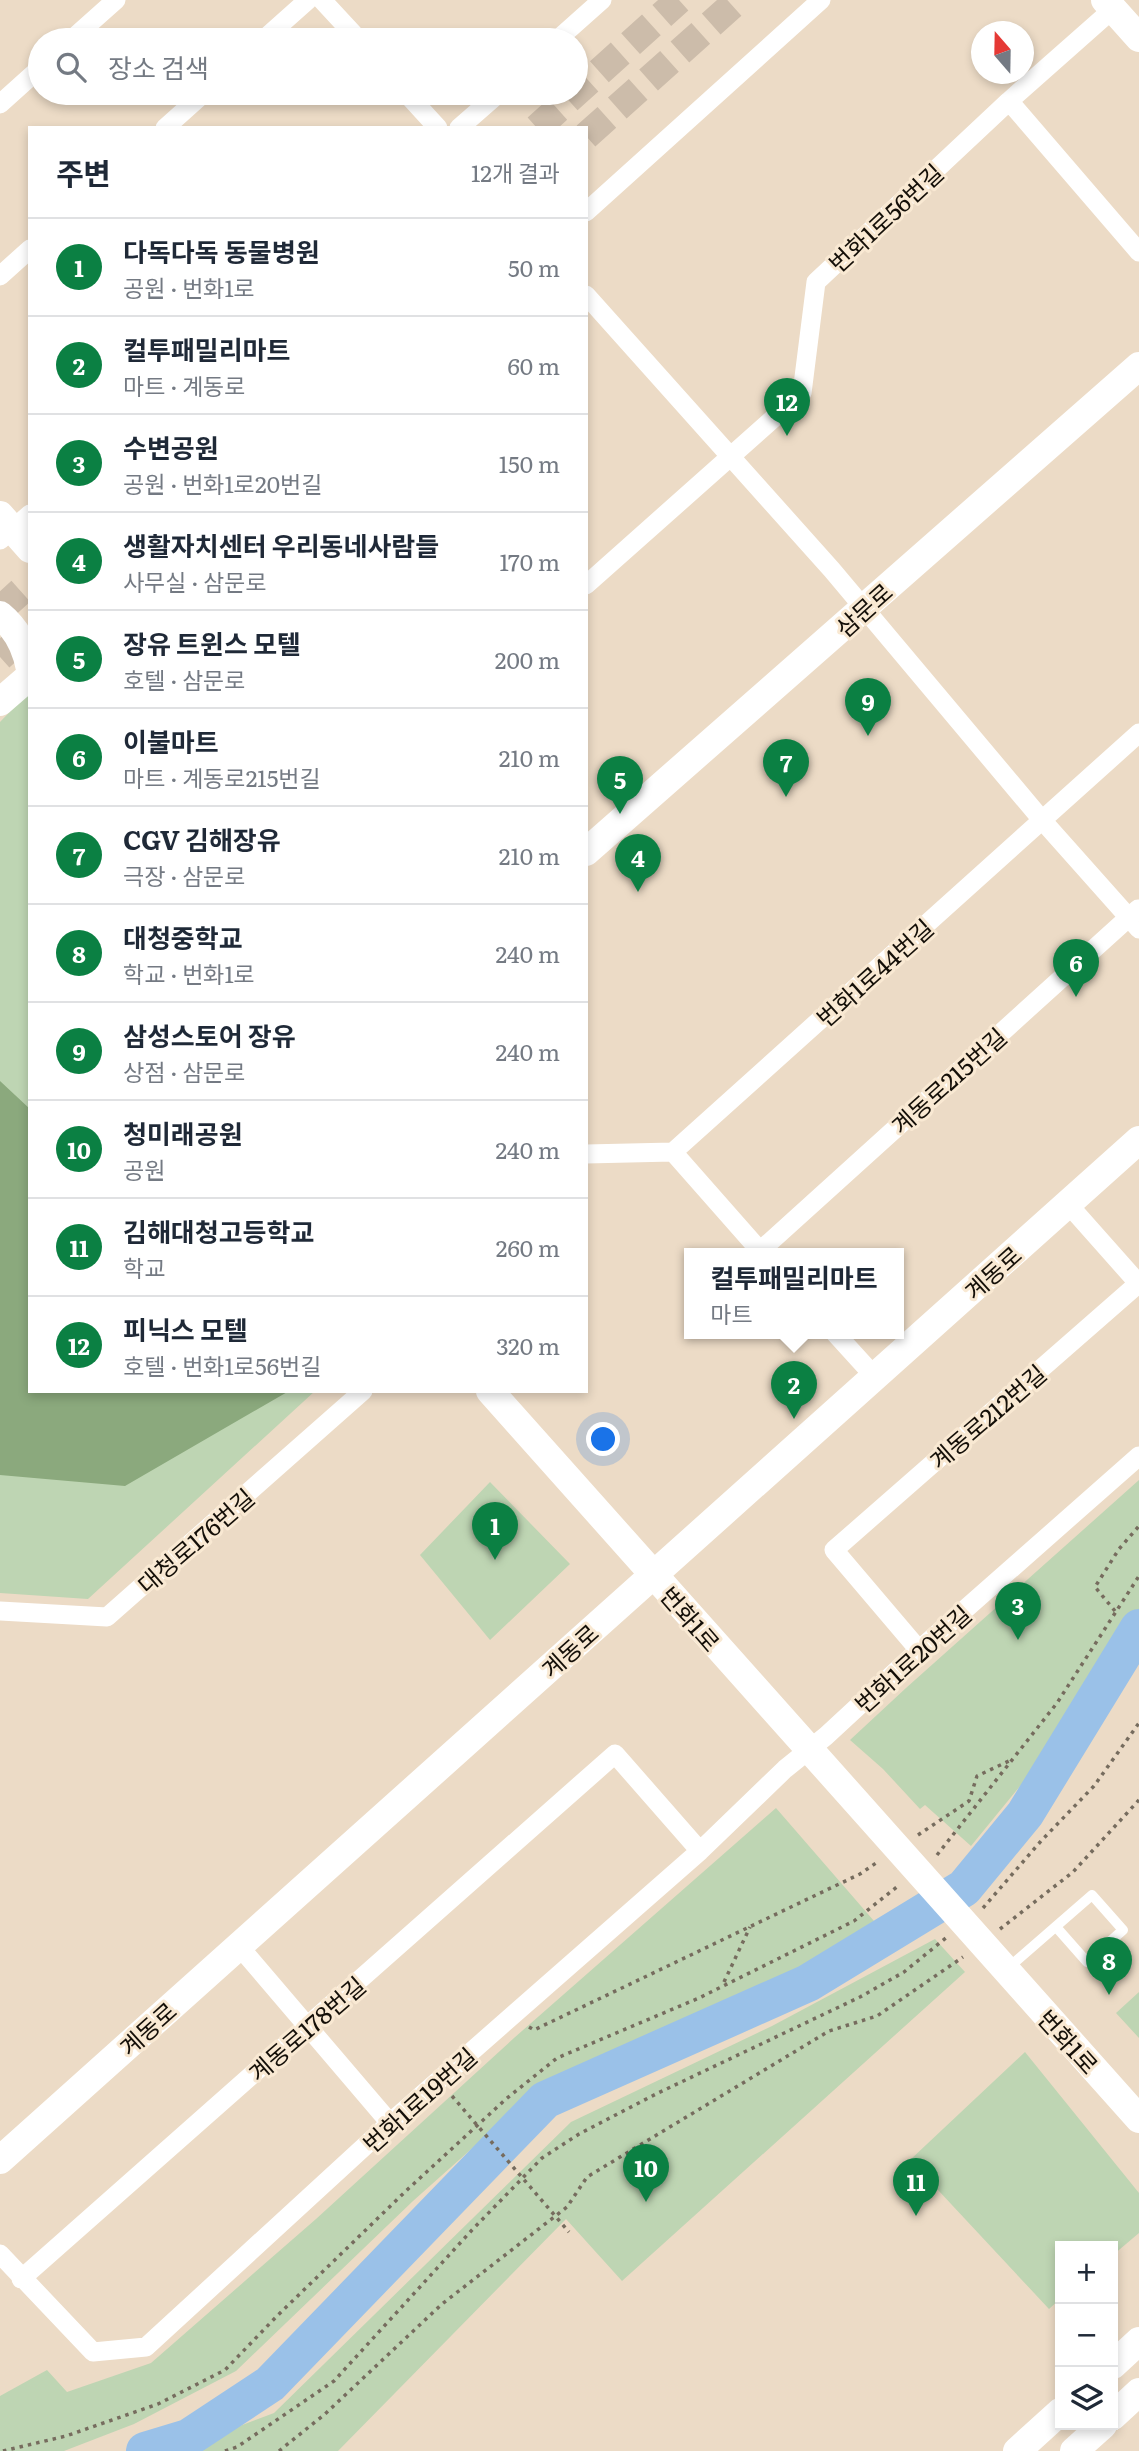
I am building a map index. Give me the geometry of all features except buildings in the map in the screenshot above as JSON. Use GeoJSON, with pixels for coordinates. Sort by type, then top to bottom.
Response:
{"type":"FeatureCollection","features":[{"type":"Feature","properties":{"kind":"street"},"geometry":{"type":"LineString","coordinates":[[84,28],[116,0]]}},
{"type":"Feature","properties":{"kind":"street"},"geometry":{"type":"LineString","coordinates":[[276,28],[308,0]]}},
{"type":"Feature","properties":{"kind":"street"},"geometry":{"type":"LineString","coordinates":[[322,0],[348,28]]}},
{"type":"Feature","properties":{"kind":"street"},"geometry":{"type":"LineString","coordinates":[[570,28],[602,0]]}},
{"type":"Feature","properties":{"kind":"street"},"geometry":{"type":"LineString","coordinates":[[588,210],[821,0]]}},
{"type":"Feature","properties":{"kind":"street"},"geometry":{"type":"LineString","coordinates":[[1109,4],[1139,38]]}},
{"type":"Feature","properties":{"kind":"street","name":"번화1로56번길"},"geometry":{"type":"LineString","coordinates":[[588,583],[802,393],[816,282],[1109,4]]}},
{"type":"Feature","properties":{"kind":"street"},"geometry":{"type":"LineString","coordinates":[[0,104],[28,79]]}},
{"type":"Feature","properties":{"kind":"street"},"geometry":{"type":"LineString","coordinates":[[1009,101],[1139,252]]}},
{"type":"Feature","properties":{"kind":"street"},"geometry":{"type":"LineString","coordinates":[[167,126],[191,105]]}},
{"type":"Feature","properties":{"kind":"street"},"geometry":{"type":"LineString","coordinates":[[417,105],[436,126]]}},
{"type":"Feature","properties":{"kind":"street"},"geometry":{"type":"LineString","coordinates":[[461,126],[485,105]]}},
{"type":"Feature","properties":{"kind":"street"},"geometry":{"type":"LineString","coordinates":[[0,276],[28,251]]}},
{"type":"Feature","properties":{"kind":"street"},"geometry":{"type":"LineString","coordinates":[[588,297],[832,570],[862,609],[1042,820],[1136,918]]}},
{"type":"Feature","properties":{"kind":"street","name":"삼문로"},"geometry":{"type":"LineString","coordinates":[[588,850],[1139,366]]}},
{"type":"Feature","properties":{"kind":"street"},"geometry":{"type":"LineString","coordinates":[[0,615],[13,626],[28,660]]}},
{"type":"Feature","properties":{"kind":"street"},"geometry":{"type":"LineString","coordinates":[[0,702],[28,678]]}},
{"type":"Feature","properties":{"kind":"street","name":"번화1로44번길"},"geometry":{"type":"LineString","coordinates":[[673,1152],[1139,733]]}},
{"type":"Feature","properties":{"kind":"street","name":"계동로215번길"},"geometry":{"type":"LineString","coordinates":[[765,1248],[1136,918]]}},
{"type":"Feature","properties":{"kind":"street","name":"계동로"},"geometry":{"type":"LineString","coordinates":[[0,2160],[1139,1140]]}},
{"type":"Feature","properties":{"kind":"street"},"geometry":{"type":"LineString","coordinates":[[588,1154],[673,1152],[757,1248]]}},
{"type":"Feature","properties":{"kind":"street"},"geometry":{"type":"LineString","coordinates":[[1068,1204],[1139,1284]]}},
{"type":"Feature","properties":{"kind":"street","name":"계동로212번길"},"geometry":{"type":"LineString","coordinates":[[919,1650],[834,1550],[1139,1284]]}},
{"type":"Feature","properties":{"kind":"street"},"geometry":{"type":"LineString","coordinates":[[840,1339],[874,1377]]}},
{"type":"Feature","properties":{"kind":"street","name":"대청로176번길"},"geometry":{"type":"LineString","coordinates":[[0,1611],[107,1617],[361,1393]]}},
{"type":"Feature","properties":{"kind":"street","name":"번화1로"},"geometry":{"type":"LineString","coordinates":[[492,1393],[1139,2119]]}},
{"type":"Feature","properties":{"kind":"street","name":"번화1로20번길"},"geometry":{"type":"LineString","coordinates":[[810,1748],[1139,1456]]}},
{"type":"Feature","properties":{"kind":"street","name":"번화1로19번길"},"geometry":{"type":"LineString","coordinates":[[21,2279],[93,2353],[146,2347],[390,2123],[700,1850],[810,1748]]}},
{"type":"Feature","properties":{"kind":"street","name":"계동로178번길"},"geometry":{"type":"LineString","coordinates":[[21,2279],[615,1754],[700,1850]]}},
{"type":"Feature","properties":{"kind":"street"},"geometry":{"type":"LineString","coordinates":[[239,1946],[390,2123]]}},
{"type":"Feature","properties":{"kind":"street"},"geometry":{"type":"LineString","coordinates":[[0,2254],[21,2279]]}},
{"type":"Feature","properties":{"kind":"street"},"geometry":{"type":"LineString","coordinates":[[1118,2360],[1139,2341]]}},
{"type":"Feature","properties":{"kind":"street"},"geometry":{"type":"LineString","coordinates":[[1118,2411],[1139,2392]]}},
{"type":"Feature","properties":{"kind":"street"},"geometry":{"type":"LineString","coordinates":[[1017,2451],[1055,2417]]}},
{"type":"Feature","properties":{"kind":"street"},"geometry":{"type":"LineString","coordinates":[[1074,2451],[1097,2430]]}},
{"type":"Feature","properties":{"kind":"lane"},"geometry":{"type":"LineString","coordinates":[[1002,1967],[1057,1927],[1092,1895],[1123,1930],[1087,1962],[1057,1927]]}},
{"type":"Feature","properties":{"kind":"path"},"geometry":{"type":"LineString","coordinates":[[1116,1611],[1095,1587],[1119,1549],[1139,1526]]}},
{"type":"Feature","properties":{"kind":"path"},"geometry":{"type":"LineString","coordinates":[[932,1858],[942,1851],[1056,1703],[1139,1576]]}},
{"type":"Feature","properties":{"kind":"path"},"geometry":{"type":"LineString","coordinates":[[980,1910],[991,1902],[1041,1841],[1094,1786],[1139,1723]]}},
{"type":"Feature","properties":{"kind":"path"},"geometry":{"type":"LineString","coordinates":[[513,2015],[534,2030],[860,1874],[896,1847],[969,1801],[977,1776],[1013,1760]]}},
{"type":"Feature","properties":{"kind":"path"},"geometry":{"type":"LineString","coordinates":[[999,1929],[1073,1872],[1139,1800]]}},
{"type":"Feature","properties":{"kind":"path"},"geometry":{"type":"LineString","coordinates":[[3,2451],[66,2436],[158,2404],[225,2370],[408,2189],[506,2099],[556,2059],[699,1998],[854,1921],[903,1882]]}},
{"type":"Feature","properties":{"kind":"path"},"geometry":{"type":"LineString","coordinates":[[723,1984],[750,1927]]}},
{"type":"Feature","properties":{"kind":"path"},"geometry":{"type":"LineString","coordinates":[[225,2451],[237,2447],[334,2381],[542,2158],[579,2134],[656,2094],[860,1997],[904,1972],[948,1937]]}},
{"type":"Feature","properties":{"kind":"path"},"geometry":{"type":"LineString","coordinates":[[279,2451],[325,2414],[442,2304],[567,2207],[587,2176],[829,2031],[877,2016],[968,1953]]}},
{"type":"Feature","properties":{"kind":"path"},"geometry":{"type":"LineString","coordinates":[[464,2110],[569,2232]]}},
{"type":"Feature","properties":{"kind":"green space"},"geometry":{"type":"Polygon","coordinates":[[[28,693],[28,1393],[313,1393],[88,1599],[0,1593],[0,722],[28,693]]]}},
{"type":"Feature","properties":{"kind":"green space"},"geometry":{"type":"Polygon","coordinates":[[[0,1081],[28,1107],[28,1393],[286,1393],[125,1486],[0,1475],[0,1081]]]}},
{"type":"Feature","properties":{"kind":"green space"},"geometry":{"type":"Polygon","coordinates":[[[1139,1480],[1139,1616],[1048,1752],[971,1846],[925,1805],[920,1809],[883,1769],[850,1740],[1139,1480]]]}},
{"type":"Feature","properties":{"kind":"green space"},"geometry":{"type":"Polygon","coordinates":[[[490,1482],[570,1564],[490,1640],[420,1555],[490,1482]]]}},
{"type":"Feature","properties":{"kind":"green space"},"geometry":{"type":"Polygon","coordinates":[[[776,1808],[874,1921],[797,1973],[543,2085],[413,2201],[236,2371],[134,2424],[64,2451],[0,2451],[0,2396],[47,2370],[67,2392],[151,2363],[776,1808]]]}},
{"type":"Feature","properties":{"kind":"green space"},"geometry":{"type":"Polygon","coordinates":[[[935,1939],[965,1972],[622,2281],[566,2219],[338,2451],[174,2451],[274,2413],[571,2122],[772,2026],[935,1939]]]}},
{"type":"Feature","properties":{"kind":"green space"},"geometry":{"type":"Polygon","coordinates":[[[1139,1992],[1139,2038],[1116,2013],[1139,1992]]]}},
{"type":"Feature","properties":{"kind":"green space"},"geometry":{"type":"Polygon","coordinates":[[[1025,2052],[1139,2193],[1139,2233],[1118,2251],[1118,2241],[1055,2241],[1055,2304],[1049,2309],[910,2160],[1025,2052]]]}},
{"type":"Feature","properties":{"kind":"waterway"},"geometry":{"type":"LineString","coordinates":[[145,2451],[188,2438],[270,2384],[545,2100],[808,1983],[964,1888],[1025,1814],[1139,1628]]}},
{"type":"Feature","properties":{"kind":"tunnel"},"geometry":{"type":"LineString","coordinates":[[588,82],[679,0]]}},
{"type":"Feature","properties":{"kind":"tunnel"},"geometry":{"type":"LineString","coordinates":[[588,134],[738,0]]}},
{"type":"Feature","properties":{"kind":"tunnel"},"geometry":{"type":"LineString","coordinates":[[539,126],[563,105]]}},
{"type":"Feature","properties":{"kind":"tunnel"},"geometry":{"type":"LineString","coordinates":[[0,610],[28,585]]}},
{"type":"Feature","properties":{"kind":"tunnel"},"geometry":{"type":"LineString","coordinates":[[0,657],[28,632]]}},
{"type":"Feature","properties":{"kind":"place","name":"피닉스 모텔"},"geometry":{"type":"Point","coordinates":[787,436]}},
{"type":"Feature","properties":{"kind":"place","name":"삼성스토어 장유"},"geometry":{"type":"Point","coordinates":[868,736]}},
{"type":"Feature","properties":{"kind":"place","name":"CGV 김해장유"},"geometry":{"type":"Point","coordinates":[786,797]}},
{"type":"Feature","properties":{"kind":"place","name":"장유 트윈스 모텔"},"geometry":{"type":"Point","coordinates":[620,814]}},
{"type":"Feature","properties":{"kind":"place","name":"생활자치센터 우리동네사람들"},"geometry":{"type":"Point","coordinates":[638,892]}},
{"type":"Feature","properties":{"kind":"place","name":"이불마트"},"geometry":{"type":"Point","coordinates":[1076,997]}},
{"type":"Feature","properties":{"kind":"place","name":"컬투패밀리마트"},"geometry":{"type":"Point","coordinates":[794,1419]}},
{"type":"Feature","properties":{"kind":"place","name":"다독다독 동물병원"},"geometry":{"type":"Point","coordinates":[495,1560]}},
{"type":"Feature","properties":{"kind":"place","name":"수변공원"},"geometry":{"type":"Point","coordinates":[1018,1640]}},
{"type":"Feature","properties":{"kind":"place","name":"대청중학교"},"geometry":{"type":"Point","coordinates":[1109,1995]}},
{"type":"Feature","properties":{"kind":"place","name":"청미래공원"},"geometry":{"type":"Point","coordinates":[646,2202]}},
{"type":"Feature","properties":{"kind":"place","name":"김해대청고등학교"},"geometry":{"type":"Point","coordinates":[916,2216]}}]}
